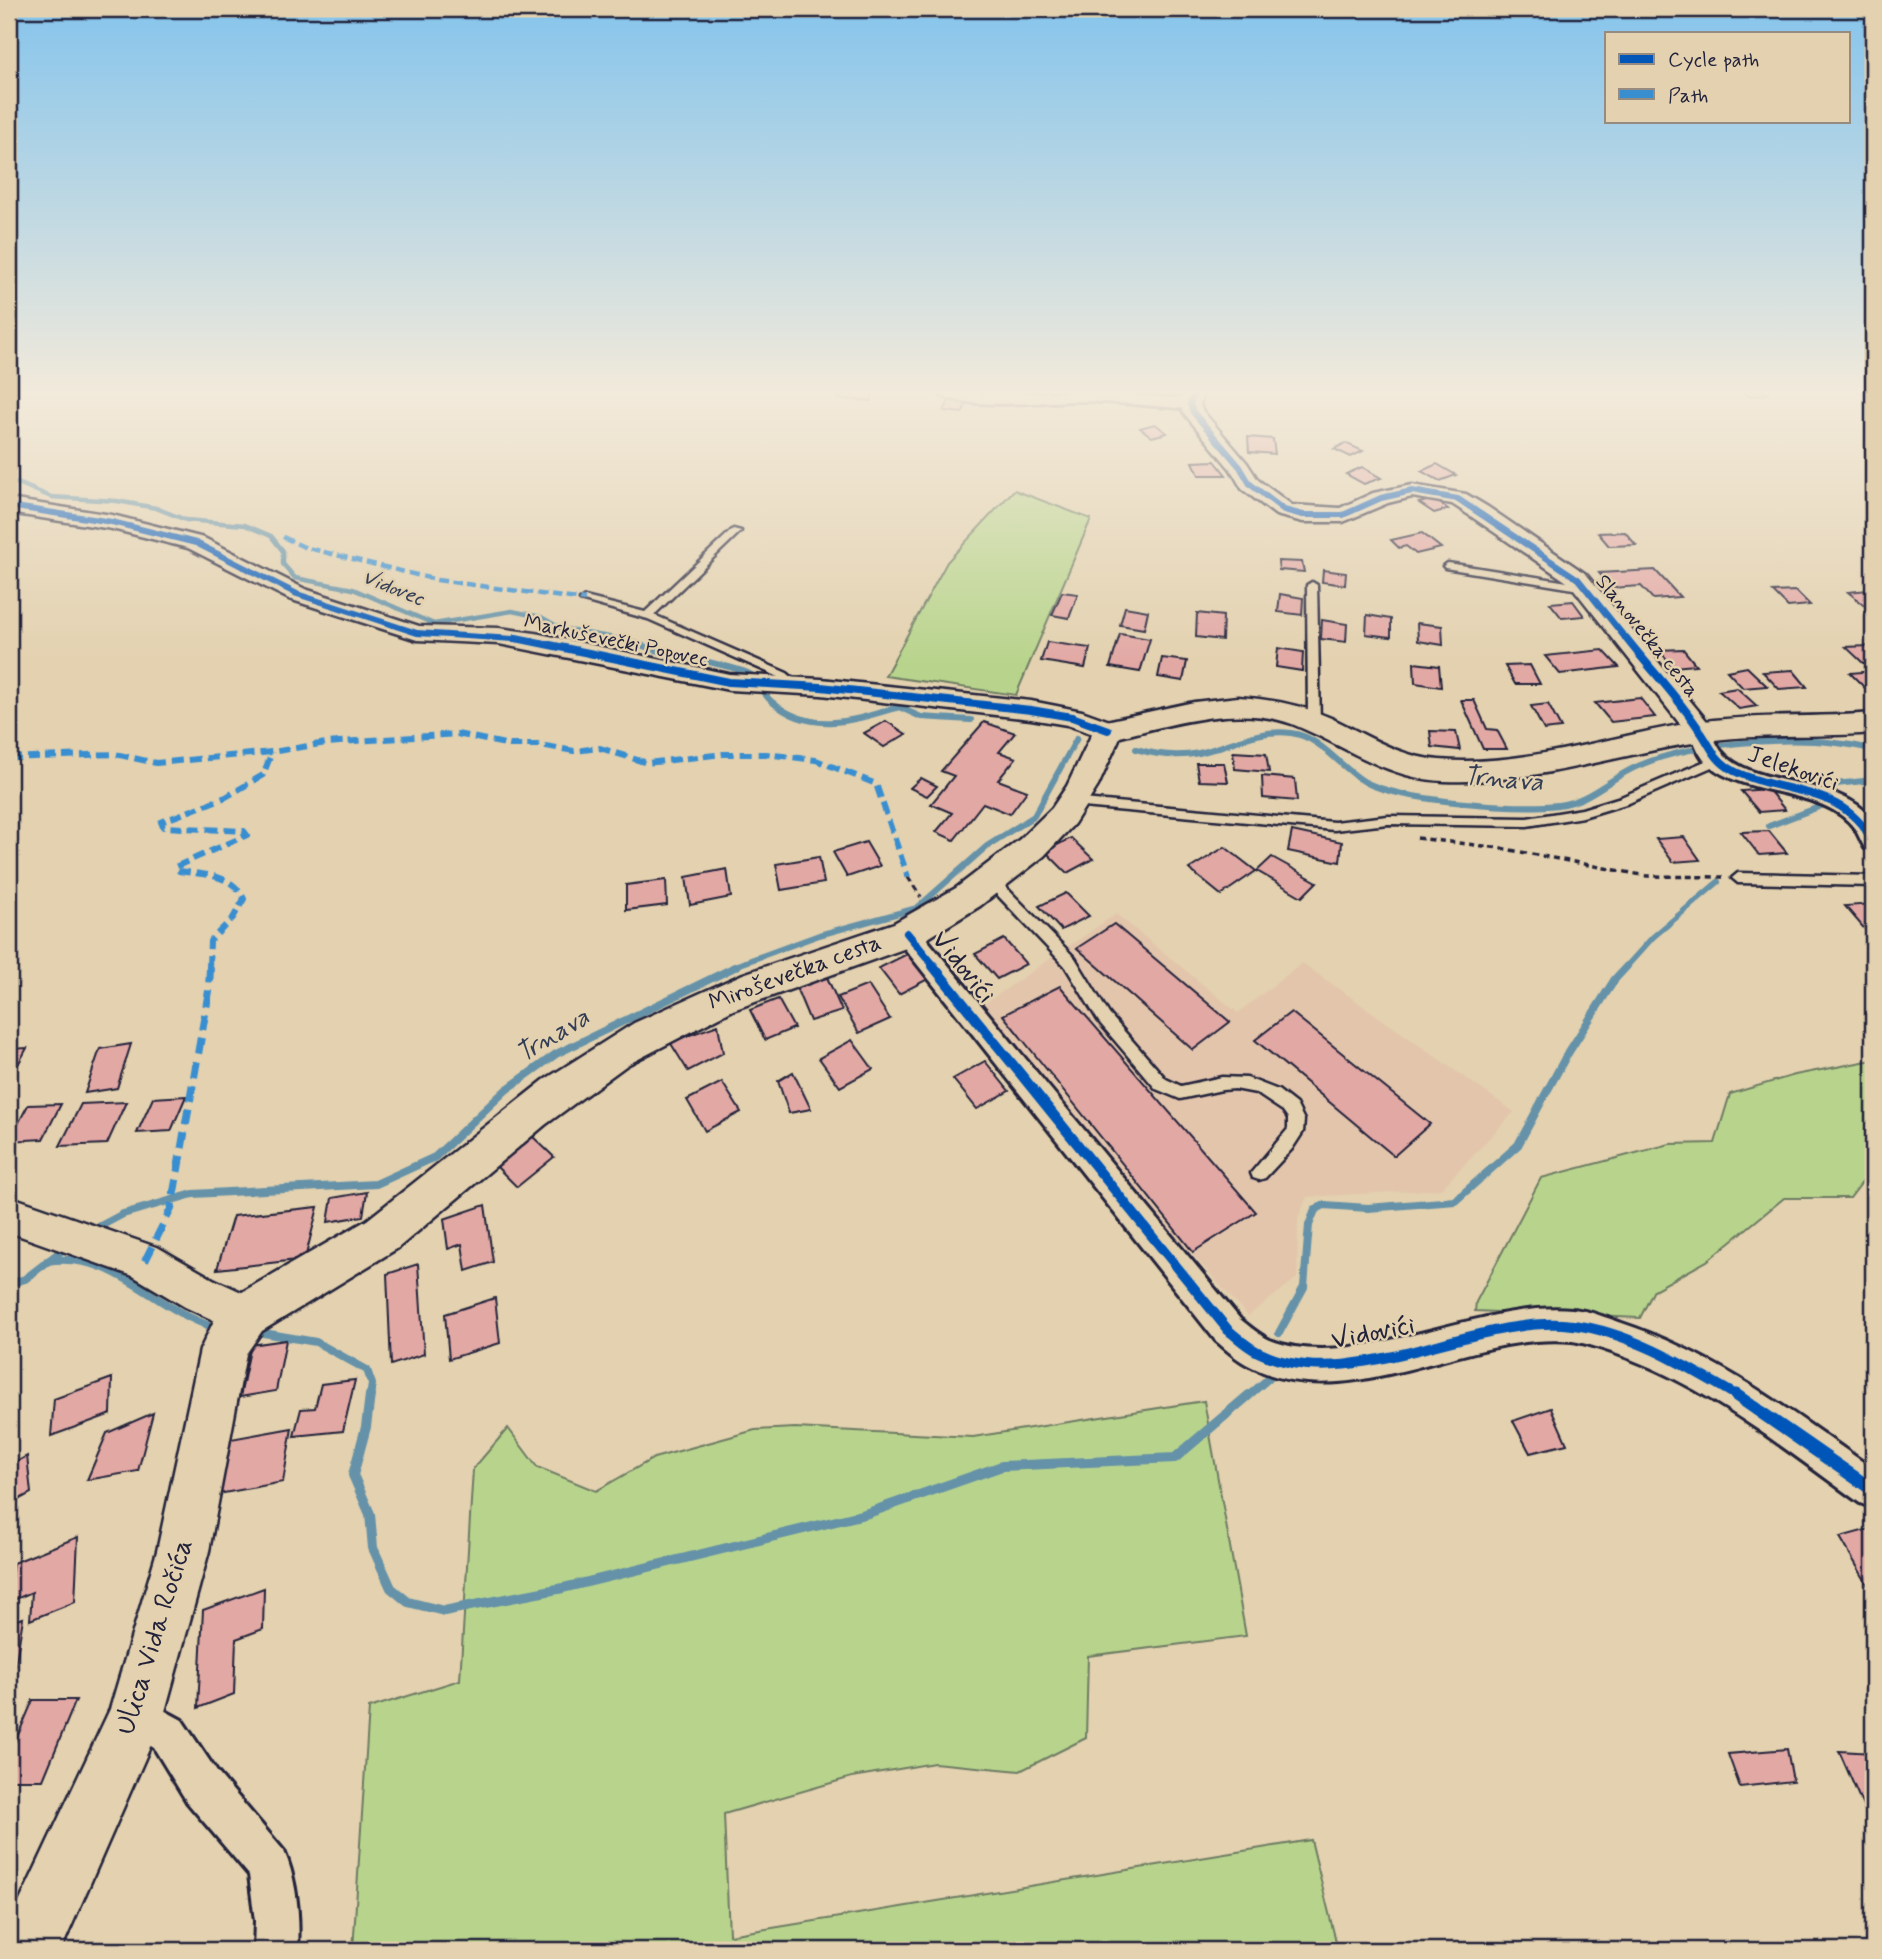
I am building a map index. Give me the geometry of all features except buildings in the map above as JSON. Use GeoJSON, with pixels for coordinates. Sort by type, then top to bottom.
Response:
{"type":"FeatureCollection","features":[{"type":"Feature","properties":{"kind":"main road"},"geometry":{"type":"LineString","coordinates":[[1108,730],[1235,707],[1282,711],[1314,723],[1397,763],[1441,771],[1530,766],[1710,748],[1873,723]]}},
{"type":"Feature","properties":{"kind":"main road","name":"Miroševečka cesta"},"geometry":{"type":"LineString","coordinates":[[246,1315],[398,1223],[567,1085],[615,1053],[687,1013],[915,916],[929,923],[1038,843],[1064,816],[1108,730]]}},
{"type":"Feature","properties":{"kind":"main road","name":"Ulica Vida Ročića"},"geometry":{"type":"LineString","coordinates":[[29,1950],[136,1715],[183,1551],[223,1350],[235,1326],[246,1315]]}},
{"type":"Feature","properties":{"kind":"street","name":"Slanovečka cesta"},"geometry":{"type":"LineString","coordinates":[[1248,481],[1284,510],[1313,516],[1343,515],[1381,498],[1412,491],[1458,499],[1578,579],[1710,748]]}},
{"type":"Feature","properties":{"kind":"street","name":"Markuševečki Popovec"},"geometry":{"type":"LineString","coordinates":[[9,506],[112,523],[196,543],[297,594],[391,628],[417,634],[499,636],[535,640],[778,686],[1031,710],[1072,717],[1108,730]]}},
{"type":"Feature","properties":{"kind":"street","name":"Jelekovići"},"geometry":{"type":"LineString","coordinates":[[1710,748],[1769,783],[1830,800],[1861,820],[1873,842]]}},
{"type":"Feature","properties":{"kind":"street","name":"Vidovići"},"geometry":{"type":"LineString","coordinates":[[915,916],[1228,1330],[1257,1352],[1286,1363],[1335,1367],[1482,1334],[1546,1324],[1572,1325],[1647,1349],[1698,1373],[1765,1413],[1873,1490]]}},
{"type":"Feature","properties":{"kind":"street"},"geometry":{"type":"LineString","coordinates":[[9,1214],[145,1261],[199,1293],[246,1315]]}},
{"type":"Feature","properties":{"kind":"street"},"geometry":{"type":"LineString","coordinates":[[136,1715],[168,1734],[202,1787],[269,1866],[277,1921],[276,1950]]}},
{"type":"Feature","properties":{"kind":"lane"},"geometry":{"type":"LineString","coordinates":[[647,616],[684,580],[705,565],[736,531]]}},
{"type":"Feature","properties":{"kind":"lane"},"geometry":{"type":"LineString","coordinates":[[1448,566],[1586,588]]}},
{"type":"Feature","properties":{"kind":"lane"},"geometry":{"type":"LineString","coordinates":[[1312,585],[1314,723]]}},
{"type":"Feature","properties":{"kind":"lane"},"geometry":{"type":"LineString","coordinates":[[584,600],[647,616],[783,675],[778,686]]}},
{"type":"Feature","properties":{"kind":"lane"},"geometry":{"type":"LineString","coordinates":[[1072,802],[1334,826],[1388,820],[1527,822],[1583,813],[1625,800],[1710,748]]}},
{"type":"Feature","properties":{"kind":"lane"},"geometry":{"type":"LineString","coordinates":[[1738,877],[1873,881]]}},
{"type":"Feature","properties":{"kind":"lane"},"geometry":{"type":"LineString","coordinates":[[990,879],[1070,962],[1104,1018],[1161,1084],[1180,1093],[1213,1082],[1248,1084],[1273,1093],[1292,1109],[1297,1120],[1297,1131],[1259,1173]]}},
{"type":"Feature","properties":{"kind":"path"},"geometry":{"type":"LineString","coordinates":[[1411,837],[1500,848],[1647,876],[1738,877]]}},
{"type":"Feature","properties":{"kind":"path"},"geometry":{"type":"LineString","coordinates":[[908,877],[915,916]]}},
{"type":"Feature","properties":{"kind":"shaded area"},"geometry":{"type":"Polygon","coordinates":[[[1116,914],[1238,1013],[1302,963],[1514,1112],[1441,1189],[1307,1197],[1298,1218],[1297,1278],[1248,1316],[1050,1098],[977,1009],[1116,914]]]}},
{"type":"Feature","properties":{"kind":"green space"},"geometry":{"type":"Polygon","coordinates":[[[1014,490],[1091,519],[1016,695],[885,676],[947,562],[1014,490]]]}},
{"type":"Feature","properties":{"kind":"green space"},"geometry":{"type":"Polygon","coordinates":[[[1873,1060],[1873,1168],[1850,1198],[1784,1198],[1707,1261],[1654,1290],[1640,1318],[1475,1311],[1476,1302],[1541,1178],[1670,1144],[1715,1143],[1730,1094],[1795,1075],[1873,1060]]]}},
{"type":"Feature","properties":{"kind":"green space"},"geometry":{"type":"Polygon","coordinates":[[[1204,1401],[1246,1636],[1088,1656],[1086,1738],[1020,1771],[934,1763],[852,1777],[724,1814],[729,1935],[1311,1840],[1338,1950],[353,1950],[369,1708],[460,1680],[473,1469],[508,1428],[537,1467],[596,1491],[654,1458],[755,1430],[795,1428],[973,1437],[1204,1401]]]}},
{"type":"Feature","properties":{"kind":"waterway","name":"Vidovec"},"geometry":{"type":"LineString","coordinates":[[9,483],[18,483],[51,497],[117,501],[156,508],[186,520],[245,525],[271,536],[283,551],[283,564],[295,578],[353,589],[434,624],[512,611],[541,617],[562,629],[627,640]]}},
{"type":"Feature","properties":{"kind":"waterway","name":"Vidovec"},"geometry":{"type":"LineString","coordinates":[[623,638],[652,649],[750,674],[755,677],[771,701],[802,719],[834,722],[899,707],[921,717],[971,720]]}},
{"type":"Feature","properties":{"kind":"waterway","name":"Trnava"},"geometry":{"type":"LineString","coordinates":[[1136,749],[1167,755],[1191,755],[1256,735],[1291,733],[1312,740],[1356,776],[1382,789],[1431,799],[1516,806],[1569,803],[1638,766],[1663,757],[1722,745],[1819,742],[1873,750]]}},
{"type":"Feature","properties":{"kind":"waterway","name":"Trnava"},"geometry":{"type":"LineString","coordinates":[[732,967],[819,935],[917,908],[987,846],[1034,816],[1077,738]]}},
{"type":"Feature","properties":{"kind":"waterway"},"geometry":{"type":"LineString","coordinates":[[1769,826],[1824,805],[1836,784],[1873,780]]}},
{"type":"Feature","properties":{"kind":"waterway"},"geometry":{"type":"LineString","coordinates":[[1626,967],[1653,937],[1718,882]]}},
{"type":"Feature","properties":{"kind":"waterway","name":"Trnava"},"geometry":{"type":"LineString","coordinates":[[91,1231],[123,1214],[193,1194],[376,1184],[435,1157],[506,1090],[556,1054],[737,966]]}},
{"type":"Feature","properties":{"kind":"waterway"},"geometry":{"type":"LineString","coordinates":[[1279,1333],[1304,1287],[1309,1225],[1315,1210],[1324,1205],[1368,1208],[1455,1201],[1518,1145],[1565,1058],[1615,979],[1627,966]]}},
{"type":"Feature","properties":{"kind":"waterway","name":"Trnava"},"geometry":{"type":"LineString","coordinates":[[48,1261],[69,1245]]}},
{"type":"Feature","properties":{"kind":"waterway"},"geometry":{"type":"LineString","coordinates":[[48,1261],[71,1260],[93,1264],[113,1272],[171,1307],[213,1327]]}},
{"type":"Feature","properties":{"kind":"waterway","name":"Trnava"},"geometry":{"type":"LineString","coordinates":[[9,1284],[25,1279],[48,1261]]}},
{"type":"Feature","properties":{"kind":"waterway"},"geometry":{"type":"LineString","coordinates":[[252,1331],[316,1342],[367,1370],[372,1384],[370,1397]]}},
{"type":"Feature","properties":{"kind":"waterway"},"geometry":{"type":"LineString","coordinates":[[1247,1397],[1269,1378]]}},
{"type":"Feature","properties":{"kind":"waterway"},"geometry":{"type":"LineString","coordinates":[[370,1395],[366,1427],[353,1475],[370,1514],[373,1548],[391,1588],[408,1602],[444,1611],[563,1588],[865,1514],[1002,1466],[1175,1458],[1249,1395]]}},
{"type":"Feature","properties":{"kind":"marked path"},"geometry":{"type":"LineString","coordinates":[[283,537],[304,547],[437,580],[585,600]]}},
{"type":"Feature","properties":{"kind":"marked path"},"geometry":{"type":"LineString","coordinates":[[9,758],[115,754],[156,763],[272,752],[326,743],[457,734],[510,745],[540,745],[574,751],[600,748],[647,763],[723,754],[766,754],[816,760],[876,784],[908,877]]}},
{"type":"Feature","properties":{"kind":"marked path"},"geometry":{"type":"LineString","coordinates":[[145,1261],[171,1209],[209,991],[210,941],[233,918],[244,899],[234,884],[226,880],[179,871],[175,867],[247,835],[244,831],[163,827],[161,822],[226,797],[263,775],[272,752]]}},
{"type":"Feature","properties":{"kind":"cycle path"},"geometry":{"type":"LineString","coordinates":[[1248,481],[1269,501],[1284,510],[1303,515],[1343,515],[1381,498],[1412,491],[1458,499],[1578,579],[1701,732],[1709,751],[1717,760],[1735,771],[1827,799],[1847,809],[1863,823],[1873,842]]}},
{"type":"Feature","properties":{"kind":"cycle path"},"geometry":{"type":"LineString","coordinates":[[9,506],[112,522],[196,543],[227,556],[297,594],[417,633],[499,636],[535,641],[729,682],[821,687],[1031,710],[1072,717],[1108,730]]}},
{"type":"Feature","properties":{"kind":"cycle path"},"geometry":{"type":"LineString","coordinates":[[907,933],[1228,1330],[1257,1352],[1286,1362],[1335,1367],[1517,1327],[1572,1325],[1647,1348],[1698,1373],[1743,1399],[1873,1490]]}}]}
